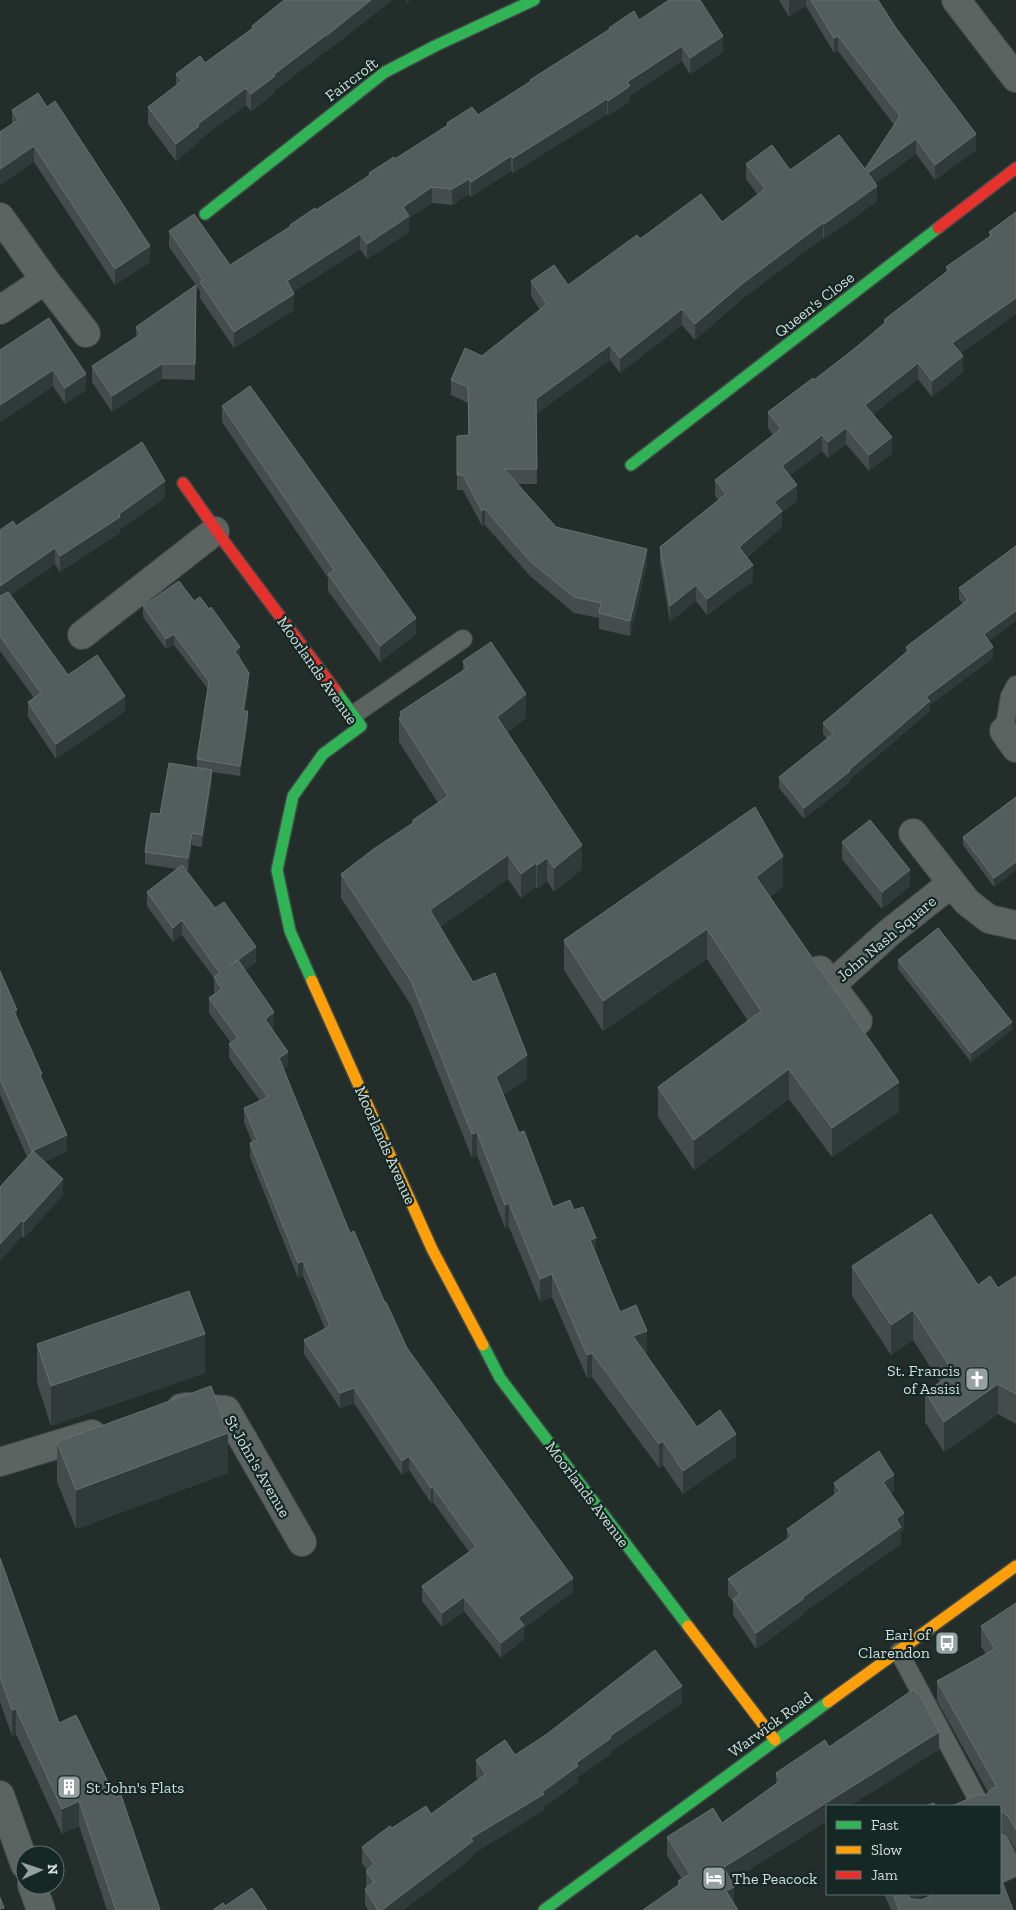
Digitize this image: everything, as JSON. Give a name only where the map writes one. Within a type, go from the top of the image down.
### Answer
[{"type":"street","name":"Faircroft","points":[[205,214],[385,72],[435,46],[534,0]]},
{"type":"street","points":[[956,0],[1016,78]]},
{"type":"street","name":"Queen's Close","points":[[632,465],[1016,168]]},
{"type":"street","points":[[0,217],[86,333]]},
{"type":"street","points":[[0,310],[45,280]]},
{"type":"street","name":"Moorlands Avenue","points":[[183,483],[215,531],[361,726],[324,754],[293,796],[277,870],[290,931],[432,1249],[500,1378],[775,1740]]},
{"type":"street","points":[[82,635],[215,531]]},
{"type":"street","name":"John Nash Square","points":[[913,833],[967,902],[989,919],[1016,925]]},
{"type":"street","name":"John Nash Square","points":[[831,985],[890,932],[952,883]]},
{"type":"street","name":"John Nash Square","points":[[804,949],[858,1021]]},
{"type":"street","name":"St John's Avenue","points":[[158,1415],[186,1407],[226,1410],[302,1542]]},
{"type":"street","points":[[0,1462],[119,1426]]},
{"type":"street","name":"Warwick Road","points":[[544,1910],[1016,1566]]},
{"type":"street","points":[[0,1795],[18,1845]]},
{"type":"street","points":[[36,1895],[41,1910]]},
{"type":"lane","points":[[353,715],[463,639]]},
{"type":"lane","points":[[1010,740],[1010,696],[1016,685]]},
{"type":"lane","points":[[899,1652],[980,1805]]},
{"type":"lane","points":[[1001,1844],[1013,1868],[1001,1874]]},
{"type":"building","points":[[284,0],[371,0],[251,94],[246,88],[198,124],[199,126],[176,144],[148,107],[182,81],[176,74],[200,56],[205,63],[253,28],[252,26]]},
{"type":"building","points":[[669,0],[700,0],[723,36],[690,58],[682,46],[627,82],[630,86],[608,101],[607,99],[471,182],[469,179],[452,189],[432,187],[403,207],[409,216],[367,244],[360,234],[287,281],[294,294],[234,332],[200,282],[203,280],[169,231],[194,214],[230,265],[291,226],[315,208],[316,210],[370,175],[369,173],[394,157],[395,159],[448,125],[447,123],[472,107],[478,115],[610,29],[634,11],[639,20]]},
{"type":"building","points":[[811,0],[878,0],[896,28],[976,134],[935,165],[916,139],[868,173],[877,186],[823,223],[742,284],[695,324],[682,309],[620,358],[610,345],[536,399],[537,469],[504,469],[556,527],[647,549],[630,621],[599,613],[601,603],[574,597],[530,561],[485,509],[482,511],[463,475],[457,475],[457,436],[469,435],[468,387],[451,380],[465,348],[482,356],[547,304],[531,281],[554,265],[568,285],[637,235],[640,239],[701,194],[722,222],[765,189],[746,164],[772,145],[790,170],[839,135],[865,169],[900,116],[838,36],[834,38]]},
{"type":"building","points":[[38,93],[47,107],[55,101],[150,246],[115,269],[34,146],[0,169],[0,132],[18,120],[12,110]]},
{"type":"building","points":[[1016,212],[1016,298],[952,343],[963,356],[932,381],[918,363],[865,405],[892,437],[869,455],[846,428],[828,442],[822,435],[782,466],[797,485],[774,502],[782,511],[739,547],[753,565],[707,599],[696,585],[670,606],[660,547],[726,494],[715,480],[781,429],[768,412],[854,349],[886,322],[884,320],[949,270],[946,267],[992,235],[989,232]]},
{"type":"building","points":[[196,285],[195,364],[162,364],[112,396],[92,366],[141,334],[136,327]]},
{"type":"building","points":[[49,318],[86,374],[65,388],[53,370],[0,405],[0,350]]},
{"type":"building","points":[[250,386],[416,618],[380,646],[328,574],[334,570],[222,406]]},
{"type":"building","points":[[142,442],[165,481],[119,514],[120,517],[60,556],[55,548],[0,586],[0,530],[13,521],[16,526]]},
{"type":"building","points":[[1016,546],[1016,611],[984,634],[993,647],[926,697],[930,701],[850,771],[804,808],[779,777],[833,734],[823,723],[909,650],[906,647],[968,600],[959,588]]},
{"type":"building","points":[[179,581],[194,601],[200,597],[209,609],[211,607],[240,647],[235,651],[249,673],[243,711],[248,711],[240,766],[197,759],[209,681],[174,634],[166,639],[143,606]]},
{"type":"building","points":[[8,592],[68,675],[97,655],[125,696],[56,744],[28,702],[41,693],[0,636],[0,596]]},
{"type":"building","points":[[491,642],[526,694],[497,717],[582,845],[554,868],[547,858],[537,865],[536,863],[521,874],[508,855],[430,910],[473,982],[495,973],[527,1055],[496,1077],[519,1133],[524,1131],[553,1207],[570,1200],[574,1210],[583,1207],[596,1238],[590,1240],[620,1312],[636,1305],[647,1331],[633,1336],[697,1427],[720,1410],[736,1434],[683,1471],[663,1441],[659,1444],[592,1353],[587,1355],[552,1274],[540,1279],[509,1203],[505,1205],[477,1132],[472,1134],[411,981],[341,874],[448,796],[399,718],[402,716],[400,712],[467,668],[463,661]]},
{"type":"building","points":[[169,763],[212,770],[202,835],[192,833],[188,858],[145,852],[151,813],[160,814]]},
{"type":"building","points":[[1016,797],[1016,862],[994,878],[963,837]]},
{"type":"building","points":[[755,807],[783,856],[756,877],[899,1082],[832,1128],[789,1069],[694,1140],[658,1087],[761,1011],[707,929],[603,1001],[564,940]]},
{"type":"building","points":[[870,820],[910,870],[882,892],[842,842]]},
{"type":"building","points":[[182,865],[215,908],[224,902],[256,947],[229,966],[238,960],[274,1012],[265,1019],[288,1052],[279,1058],[350,1233],[354,1231],[407,1348],[573,1578],[518,1618],[524,1625],[501,1643],[464,1597],[442,1613],[422,1586],[476,1547],[409,1456],[402,1461],[354,1388],[340,1393],[304,1340],[330,1326],[303,1261],[298,1263],[250,1143],[257,1140],[244,1108],[268,1097],[229,1044],[238,1038],[209,998],[222,989],[214,977],[220,973],[182,920],[173,928],[147,892]]},
{"type":"building","points":[[938,928],[1012,1022],[971,1053],[898,960]]},
{"type":"building","points":[[0,971],[17,1010],[14,1011],[42,1074],[40,1075],[67,1135],[32,1151],[0,1079]]},
{"type":"building","points":[[33,1151],[63,1179],[24,1222],[22,1220],[0,1244],[0,1187]]},
{"type":"building","name":"St. Francis of Assisi","points":[[931,1214],[978,1285],[990,1276],[998,1288],[1016,1276],[1016,1394],[998,1384],[944,1422],[925,1392],[954,1373],[913,1310],[891,1325],[852,1266]]},
{"type":"building","points":[[189,1291],[205,1334],[51,1386],[37,1344]]},
{"type":"building","points":[[211,1386],[228,1433],[76,1490],[57,1442]]},
{"type":"building","points":[[879,1451],[894,1475],[883,1482],[904,1513],[896,1519],[901,1527],[756,1633],[733,1599],[740,1594],[728,1579],[792,1536],[787,1529],[840,1491],[834,1483]]},
{"type":"building","points":[[0,1558],[59,1723],[76,1715],[115,1797],[121,1795],[160,1910],[116,1910],[79,1801],[62,1809],[16,1709],[12,1710],[0,1677]]},
{"type":"building","points":[[1016,1603],[1016,1830],[1009,1817],[1001,1811],[1001,1805],[954,1805],[977,1795],[986,1795],[991,1789],[997,1787],[937,1681],[995,1649],[981,1626]]},
{"type":"building","points":[[655,1650],[682,1686],[610,1736],[611,1738],[576,1763],[578,1766],[542,1792],[544,1794],[471,1838],[473,1841],[382,1910],[378,1910],[365,1889],[374,1882],[366,1871],[374,1864],[362,1847],[390,1826],[392,1828],[426,1806],[431,1814],[486,1774],[476,1760],[505,1740],[515,1755],[547,1734]]},
{"type":"building","points":[[914,1689],[917,1694],[919,1693],[939,1732],[724,1867],[734,1887],[726,1891],[738,1910],[643,1910],[680,1884],[678,1881],[690,1874],[667,1837],[713,1808],[722,1823],[780,1781],[776,1773],[825,1740],[829,1747]]},
{"type":"building","points":[[1001,1879],[1013,1910],[899,1910],[893,1895],[908,1895],[911,1899],[921,1900],[932,1895],[1001,1895]]},
{"type":"building","points":[[252,1888],[267,1910],[213,1910],[223,1903],[225,1906]]},
{"type":"building","points":[[0,1897],[4,1908],[0,1909]]},
{"type":"traffic: fast","points":[[205,214],[385,72],[435,46],[534,0]]},
{"type":"traffic: fast","points":[[631,465],[938,228]]},
{"type":"traffic: fast","points":[[312,981],[290,931],[277,870],[293,796],[323,754],[361,726],[335,690]]},
{"type":"traffic: fast","points":[[483,1345],[500,1378],[688,1626]]},
{"type":"traffic: fast","points":[[544,1910],[828,1702]]},
{"type":"traffic: slow","points":[[312,981],[432,1249],[483,1345]]},
{"type":"traffic: slow","points":[[828,1702],[1016,1566]]},
{"type":"traffic: slow","points":[[688,1626],[775,1740]]},
{"type":"traffic: jam","points":[[938,228],[1016,168]]},
{"type":"traffic: jam","points":[[183,483],[335,690]]},
{"type":"place","name":"St. Francis of Assisi","points":[[977,1379]]},
{"type":"place","name":"Earl of Clarendon","points":[[947,1643]]},
{"type":"place","name":"St John's Flats","points":[[69,1787]]},
{"type":"place","name":"The Peacock","points":[[714,1878]]}]
